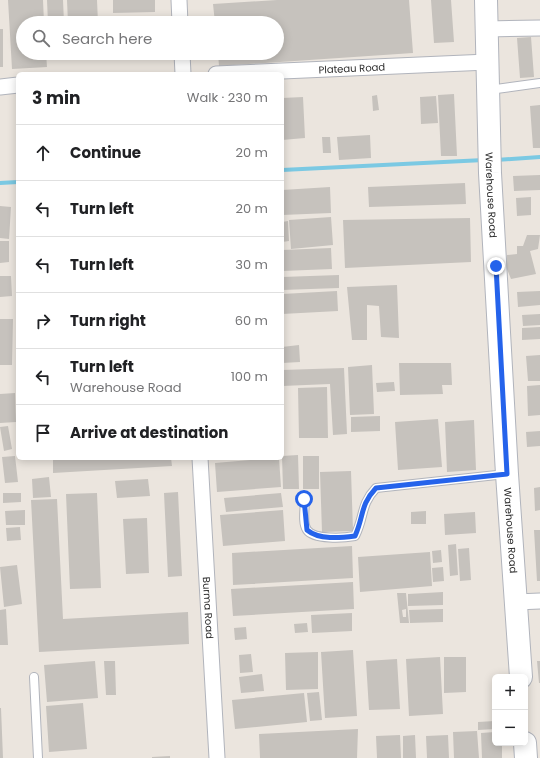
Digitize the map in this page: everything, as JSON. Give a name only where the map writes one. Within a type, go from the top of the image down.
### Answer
[{"type":"main road","name":"Warehouse Road","points":[[486,0],[488,62],[487,90],[490,163],[520,674]]},
{"type":"main road","points":[[525,746],[526,758]]},
{"type":"street","points":[[179,0],[180,16]]},
{"type":"street","points":[[487,29],[540,28]]},
{"type":"street","points":[[182,60],[183,72]]},
{"type":"street","name":"Plateau Road","points":[[261,72],[488,62]]},
{"type":"street","points":[[0,87],[16,86]]},
{"type":"street","name":"Burma Road","points":[[200,460],[217,758]]},
{"type":"street","points":[[516,602],[540,601]]},
{"type":"lane","points":[[487,90],[540,83]]},
{"type":"lane","points":[[304,499],[307,530],[313,535],[344,538],[355,536],[360,525],[364,505],[376,488],[507,474]]},
{"type":"lane","points":[[34,676],[38,758]]},
{"type":"building","points":[[8,0],[43,0],[44,16],[16,16],[16,60],[46,60],[47,67],[12,69]]},
{"type":"building","points":[[47,0],[63,0],[64,16],[48,16]]},
{"type":"building","points":[[67,0],[97,0],[98,16],[68,16]]},
{"type":"building","points":[[113,0],[155,0],[155,12],[113,13]]},
{"type":"building","points":[[277,0],[409,0],[413,53],[219,66],[219,60],[284,60],[284,16],[214,16],[213,4]]},
{"type":"building","points":[[431,0],[451,0],[454,42],[434,43]]},
{"type":"building","points":[[0,29],[3,29],[3,67],[0,67]]},
{"type":"building","points":[[531,37],[534,77],[520,78],[517,38]]},
{"type":"building","points":[[454,94],[457,156],[441,156],[438,95]]},
{"type":"building","points":[[377,95],[379,110],[373,111],[372,96]]},
{"type":"building","points":[[436,96],[438,123],[421,124],[420,97]]},
{"type":"building","points":[[303,97],[305,138],[284,140],[284,98]]},
{"type":"building","points":[[540,105],[540,148],[533,148],[530,106]]},
{"type":"building","points":[[370,135],[371,158],[339,160],[337,137]]},
{"type":"building","points":[[322,137],[330,137],[331,153],[323,153]]},
{"type":"building","points":[[540,175],[540,190],[514,191],[513,176]]},
{"type":"building","points":[[465,183],[466,204],[369,207],[368,187]]},
{"type":"building","points":[[330,187],[331,213],[284,215],[284,190]]},
{"type":"building","points":[[531,197],[531,215],[517,216],[516,198]]},
{"type":"building","points":[[0,206],[11,207],[9,239],[0,238]]},
{"type":"building","points":[[331,217],[333,245],[291,249],[289,220]]},
{"type":"building","points":[[470,218],[471,262],[345,268],[343,220]]},
{"type":"building","points":[[288,221],[289,241],[284,242],[284,222]]},
{"type":"building","points":[[527,235],[540,235],[538,249],[530,251],[536,274],[511,279],[505,264],[507,255],[517,254],[517,246],[523,246]]},
{"type":"building","points":[[0,241],[9,241],[9,262],[0,263]]},
{"type":"building","points":[[331,248],[332,269],[284,271],[284,250]]},
{"type":"building","points":[[339,275],[339,288],[284,290],[284,277]]},
{"type":"building","points":[[0,276],[11,276],[12,296],[0,297]]},
{"type":"building","points":[[397,285],[399,338],[381,337],[379,306],[367,305],[367,340],[352,340],[347,287]]},
{"type":"building","points":[[337,291],[338,311],[284,314],[284,294]]},
{"type":"building","points":[[540,291],[540,305],[518,307],[517,292]]},
{"type":"building","points":[[540,314],[540,325],[523,326],[522,315]]},
{"type":"building","points":[[0,319],[13,319],[12,365],[0,365]]},
{"type":"building","points":[[540,327],[540,339],[522,340],[522,328]]},
{"type":"building","points":[[299,345],[300,362],[284,363],[284,347]]},
{"type":"building","points":[[540,355],[540,381],[528,381],[526,356]]},
{"type":"building","points":[[399,363],[451,363],[452,385],[442,385],[443,394],[400,395]]},
{"type":"building","points":[[372,365],[374,414],[350,415],[348,367]]},
{"type":"building","points":[[344,368],[347,434],[333,435],[330,384],[284,386],[284,370]]},
{"type":"building","points":[[394,382],[395,391],[377,392],[376,383]]},
{"type":"building","points":[[540,385],[540,415],[528,416],[527,386]]},
{"type":"building","points":[[327,387],[328,438],[299,438],[298,388]]},
{"type":"building","points":[[15,393],[16,422],[0,423],[0,394]]},
{"type":"building","points":[[380,416],[380,431],[351,432],[351,417]]},
{"type":"building","points":[[438,419],[442,467],[398,470],[395,422]]},
{"type":"building","points":[[474,420],[476,470],[447,472],[445,422]]},
{"type":"building","points":[[8,426],[12,449],[4,451],[0,427]]},
{"type":"building","points":[[540,431],[540,446],[527,447],[526,432]]},
{"type":"building","points":[[298,455],[299,489],[283,489],[282,460],[284,460],[284,456]]},
{"type":"building","points":[[15,456],[18,482],[5,483],[2,457]]},
{"type":"building","points":[[303,456],[319,456],[319,489],[303,489]]},
{"type":"building","points":[[53,460],[171,460],[172,466],[53,473]]},
{"type":"building","points":[[251,460],[279,460],[281,487],[217,492],[215,463]]},
{"type":"building","points":[[351,471],[353,531],[322,532],[320,472]]},
{"type":"building","points":[[49,477],[51,497],[33,498],[32,479]]},
{"type":"building","points":[[148,479],[150,496],[117,498],[115,481]]},
{"type":"building","points":[[540,487],[540,510],[535,511],[534,488]]},
{"type":"building","points":[[178,492],[182,576],[168,577],[164,493]]},
{"type":"building","points":[[3,493],[21,493],[21,502],[3,503]]},
{"type":"building","points":[[97,493],[101,588],[70,589],[66,494]]},
{"type":"building","points":[[281,493],[283,507],[226,512],[224,498]]},
{"type":"building","points":[[57,499],[63,619],[188,612],[189,644],[39,652],[31,500]]},
{"type":"building","points":[[25,510],[25,525],[6,525],[5,511]]},
{"type":"building","points":[[283,510],[285,541],[223,546],[220,515]]},
{"type":"building","points":[[426,511],[426,524],[411,524],[411,512]]},
{"type":"building","points":[[475,512],[476,533],[445,535],[444,514]]},
{"type":"building","points":[[147,518],[149,573],[126,574],[123,519]]},
{"type":"building","points":[[20,527],[21,540],[7,541],[6,528]]},
{"type":"building","points":[[534,530],[540,530],[540,581],[537,581]]},
{"type":"building","points":[[456,544],[458,575],[450,576],[448,545]]},
{"type":"building","points":[[352,546],[353,578],[233,585],[232,553]]},
{"type":"building","points":[[469,548],[471,580],[460,581],[458,549]]},
{"type":"building","points":[[441,550],[442,562],[433,563],[432,551]]},
{"type":"building","points":[[430,552],[432,586],[360,592],[358,557]]},
{"type":"building","points":[[17,565],[22,604],[4,607],[0,567]]},
{"type":"building","points":[[443,567],[444,581],[433,582],[432,568]]},
{"type":"building","points":[[353,582],[354,609],[233,616],[231,589]]},
{"type":"building","points":[[443,592],[443,605],[408,606],[408,594]]},
{"type":"building","points":[[397,593],[406,593],[409,623],[400,623]],"holes":[[[406,609],[406,617],[403,617],[402,610]]]},
{"type":"building","points":[[6,609],[8,645],[0,645],[0,610]]},
{"type":"building","points":[[443,609],[443,622],[410,623],[409,610]]},
{"type":"building","points":[[352,613],[352,631],[312,633],[311,615]]},
{"type":"building","points":[[307,623],[308,632],[295,633],[294,624]]},
{"type":"building","points":[[246,627],[247,639],[235,640],[234,628]]},
{"type":"building","points":[[353,650],[357,716],[325,718],[321,652]]},
{"type":"building","points":[[318,652],[318,689],[286,690],[285,653]]},
{"type":"building","points":[[251,654],[253,672],[240,673],[239,655]]},
{"type":"building","points":[[440,657],[443,714],[409,716],[406,659]]},
{"type":"building","points":[[444,657],[466,657],[466,692],[444,693]]},
{"type":"building","points":[[397,659],[400,709],[369,710],[366,661]]},
{"type":"building","points":[[95,661],[98,698],[47,702],[44,665]]},
{"type":"building","points":[[104,661],[115,661],[116,695],[106,695]]},
{"type":"building","points":[[537,661],[540,661],[540,683],[539,683]]},
{"type":"building","points":[[262,674],[264,691],[241,693],[239,677]]},
{"type":"building","points":[[319,692],[322,720],[310,721],[307,693]]},
{"type":"building","points":[[304,693],[307,722],[235,729],[232,700]]},
{"type":"building","points":[[83,703],[87,749],[49,752],[46,706]]},
{"type":"building","points":[[1,708],[3,758],[0,758]]},
{"type":"building","points":[[492,721],[492,729],[478,730],[478,722]]},
{"type":"building","points":[[358,729],[357,758],[260,758],[259,734]]},
{"type":"building","points":[[477,731],[479,758],[454,758],[453,732]]},
{"type":"building","points":[[492,732],[492,746],[502,746],[502,758],[482,758],[481,733]]},
{"type":"building","points":[[400,735],[401,758],[377,758],[376,736]]},
{"type":"building","points":[[415,735],[416,758],[403,758],[403,736]]},
{"type":"building","points":[[448,735],[449,758],[427,758],[426,736]]},
{"type":"building","points":[[170,756],[170,758],[152,758],[152,757]]},
{"type":"waterway","points":[[496,160],[540,157]]},
{"type":"waterway","points":[[284,170],[484,160]]},
{"type":"waterway","points":[[0,183],[16,182]]},
{"type":"route","points":[[304,499],[305,522],[307,530],[313,535],[344,538],[355,536],[360,525],[364,505],[368,496],[376,488],[472,479],[507,474],[496,266]]}]
